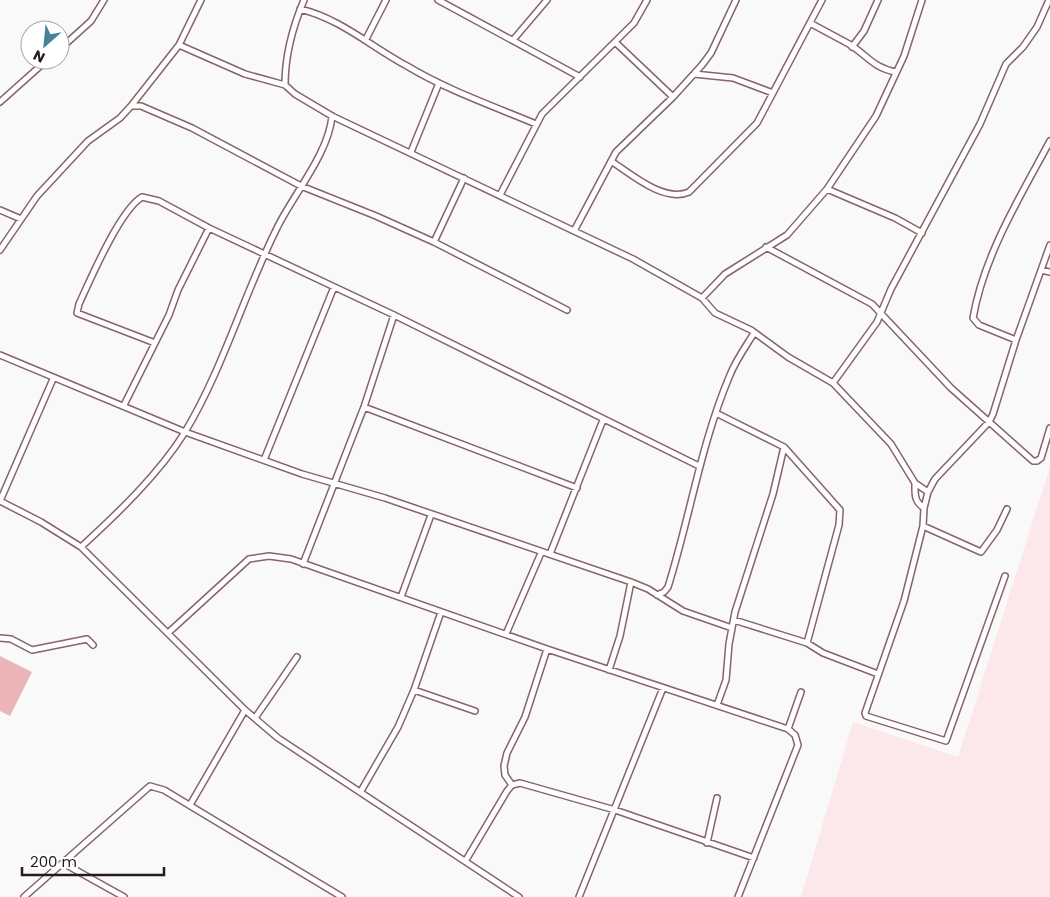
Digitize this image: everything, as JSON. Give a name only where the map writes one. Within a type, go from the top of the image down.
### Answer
[{"type":"street","points":[[70,40],[90,21],[104,0]]},
{"type":"street","points":[[0,250],[37,196],[88,141],[120,118],[132,106],[179,45],[201,0]]},
{"type":"street","points":[[285,85],[288,53],[304,0]]},
{"type":"street","points":[[366,39],[386,0]]},
{"type":"street","points":[[438,0],[580,77]]},
{"type":"street","points":[[449,6],[453,0]]},
{"type":"street","points":[[513,40],[547,0]]},
{"type":"street","points":[[500,195],[542,114],[634,23],[647,0]]},
{"type":"street","points":[[574,231],[622,143],[673,97],[694,74],[710,53],[736,0]]},
{"type":"street","points":[[611,161],[661,191],[682,195],[689,192],[750,131],[773,93],[822,0]]},
{"type":"street","points":[[852,46],[864,31],[878,0]]},
{"type":"street","points":[[702,298],[724,274],[787,235],[827,188],[876,116],[907,48],[922,0]]},
{"type":"street","points":[[833,383],[869,334],[881,314],[891,289],[986,110],[1006,64],[1023,47],[1037,27],[1049,0]]},
{"type":"street","points":[[300,9],[321,14],[366,39],[406,66],[439,83],[536,124]]},
{"type":"street","points":[[810,23],[852,46],[872,64],[883,70],[896,72]]},
{"type":"street","points":[[615,42],[673,97]]},
{"type":"street","points":[[179,45],[245,74],[285,85],[295,94],[332,116],[628,257],[702,298],[715,313],[754,332],[788,358],[833,383],[891,444],[915,483],[928,492]]},
{"type":"street","points":[[0,102],[36,70]]},
{"type":"street","points":[[694,74],[733,78],[773,93]]},
{"type":"street","points":[[410,152],[439,83]]},
{"type":"street","points":[[132,106],[148,109],[192,128],[301,186],[434,242],[567,310]]},
{"type":"street","points":[[81,547],[115,515],[167,456],[184,432],[211,377],[264,254],[321,149],[331,126],[332,116]]},
{"type":"street","points":[[1016,340],[979,325],[973,318],[977,294],[1002,233],[1050,141]]},
{"type":"street","points":[[434,242],[464,178]]},
{"type":"street","points":[[827,188],[895,218],[922,233]]},
{"type":"street","points":[[155,343],[77,313],[79,304],[107,245],[134,202],[142,197],[159,201],[209,228],[394,315],[602,420],[699,466]]},
{"type":"street","points":[[0,210],[21,219]]},
{"type":"street","points":[[124,405],[209,228]]},
{"type":"street","points":[[1004,576],[946,741],[866,716],[865,713],[904,601],[923,526],[924,508],[928,492],[935,479],[989,422],[1050,245]]},
{"type":"street","points":[[766,247],[846,288],[872,304],[951,388],[1033,461],[1037,461],[1043,454],[1050,428]]},
{"type":"street","points":[[1041,270],[1050,272]]},
{"type":"street","points":[[264,460],[304,357],[334,287]]},
{"type":"street","points":[[303,564],[364,407],[394,315]]},
{"type":"street","points":[[657,595],[668,587],[699,466],[730,373],[754,332]]},
{"type":"street","points":[[0,355],[53,379],[124,405],[184,432],[334,484],[385,498],[540,553],[550,554],[631,582],[683,610],[732,628]]},
{"type":"street","points":[[53,379],[0,501],[41,522],[81,547],[246,710],[292,747],[466,860],[519,897]]},
{"type":"street","points":[[364,407],[577,488]]},
{"type":"street","points":[[716,413],[784,447],[840,510],[839,524],[806,644]]},
{"type":"street","points":[[550,554],[602,420]]},
{"type":"street","points":[[717,705],[726,680],[734,620],[773,494],[784,447]]},
{"type":"street","points":[[915,483],[915,498],[917,503],[924,508]]},
{"type":"street","points":[[923,526],[981,552],[997,530],[1007,509]]},
{"type":"street","points":[[401,597],[431,515]]},
{"type":"street","points":[[506,634],[540,553]]},
{"type":"street","points":[[168,632],[249,559],[259,556],[281,556],[547,649],[788,729],[795,735],[798,745],[738,897]]},
{"type":"street","points":[[609,670],[620,636],[631,582]]},
{"type":"street","points":[[361,791],[390,743],[414,690],[441,612]]},
{"type":"street","points":[[734,620],[806,644],[823,654],[878,674]]},
{"type":"street","points":[[0,638],[11,638],[32,650],[87,639],[93,645]]},
{"type":"street","points":[[512,785],[505,775],[504,766],[507,753],[524,717],[547,649]]},
{"type":"street","points":[[255,718],[297,657]]},
{"type":"street","points":[[579,897],[616,810],[662,688]]},
{"type":"street","points":[[414,690],[475,711]]},
{"type":"street","points":[[788,729],[801,692]]},
{"type":"street","points":[[190,805],[246,710]]},
{"type":"street","points":[[512,785],[528,784],[616,810],[754,858]]},
{"type":"street","points":[[466,860],[512,785]]},
{"type":"street","points":[[24,897],[150,786],[164,790],[190,805],[342,897]]},
{"type":"street","points":[[707,842],[717,798]]},
{"type":"street","points":[[63,863],[124,897]]},
{"type":"shaded area","points":[[1050,467],[1050,897],[801,897],[853,722],[958,757]]},
{"type":"shaded area","points":[[0,656],[32,672],[10,716],[0,711]]}]
